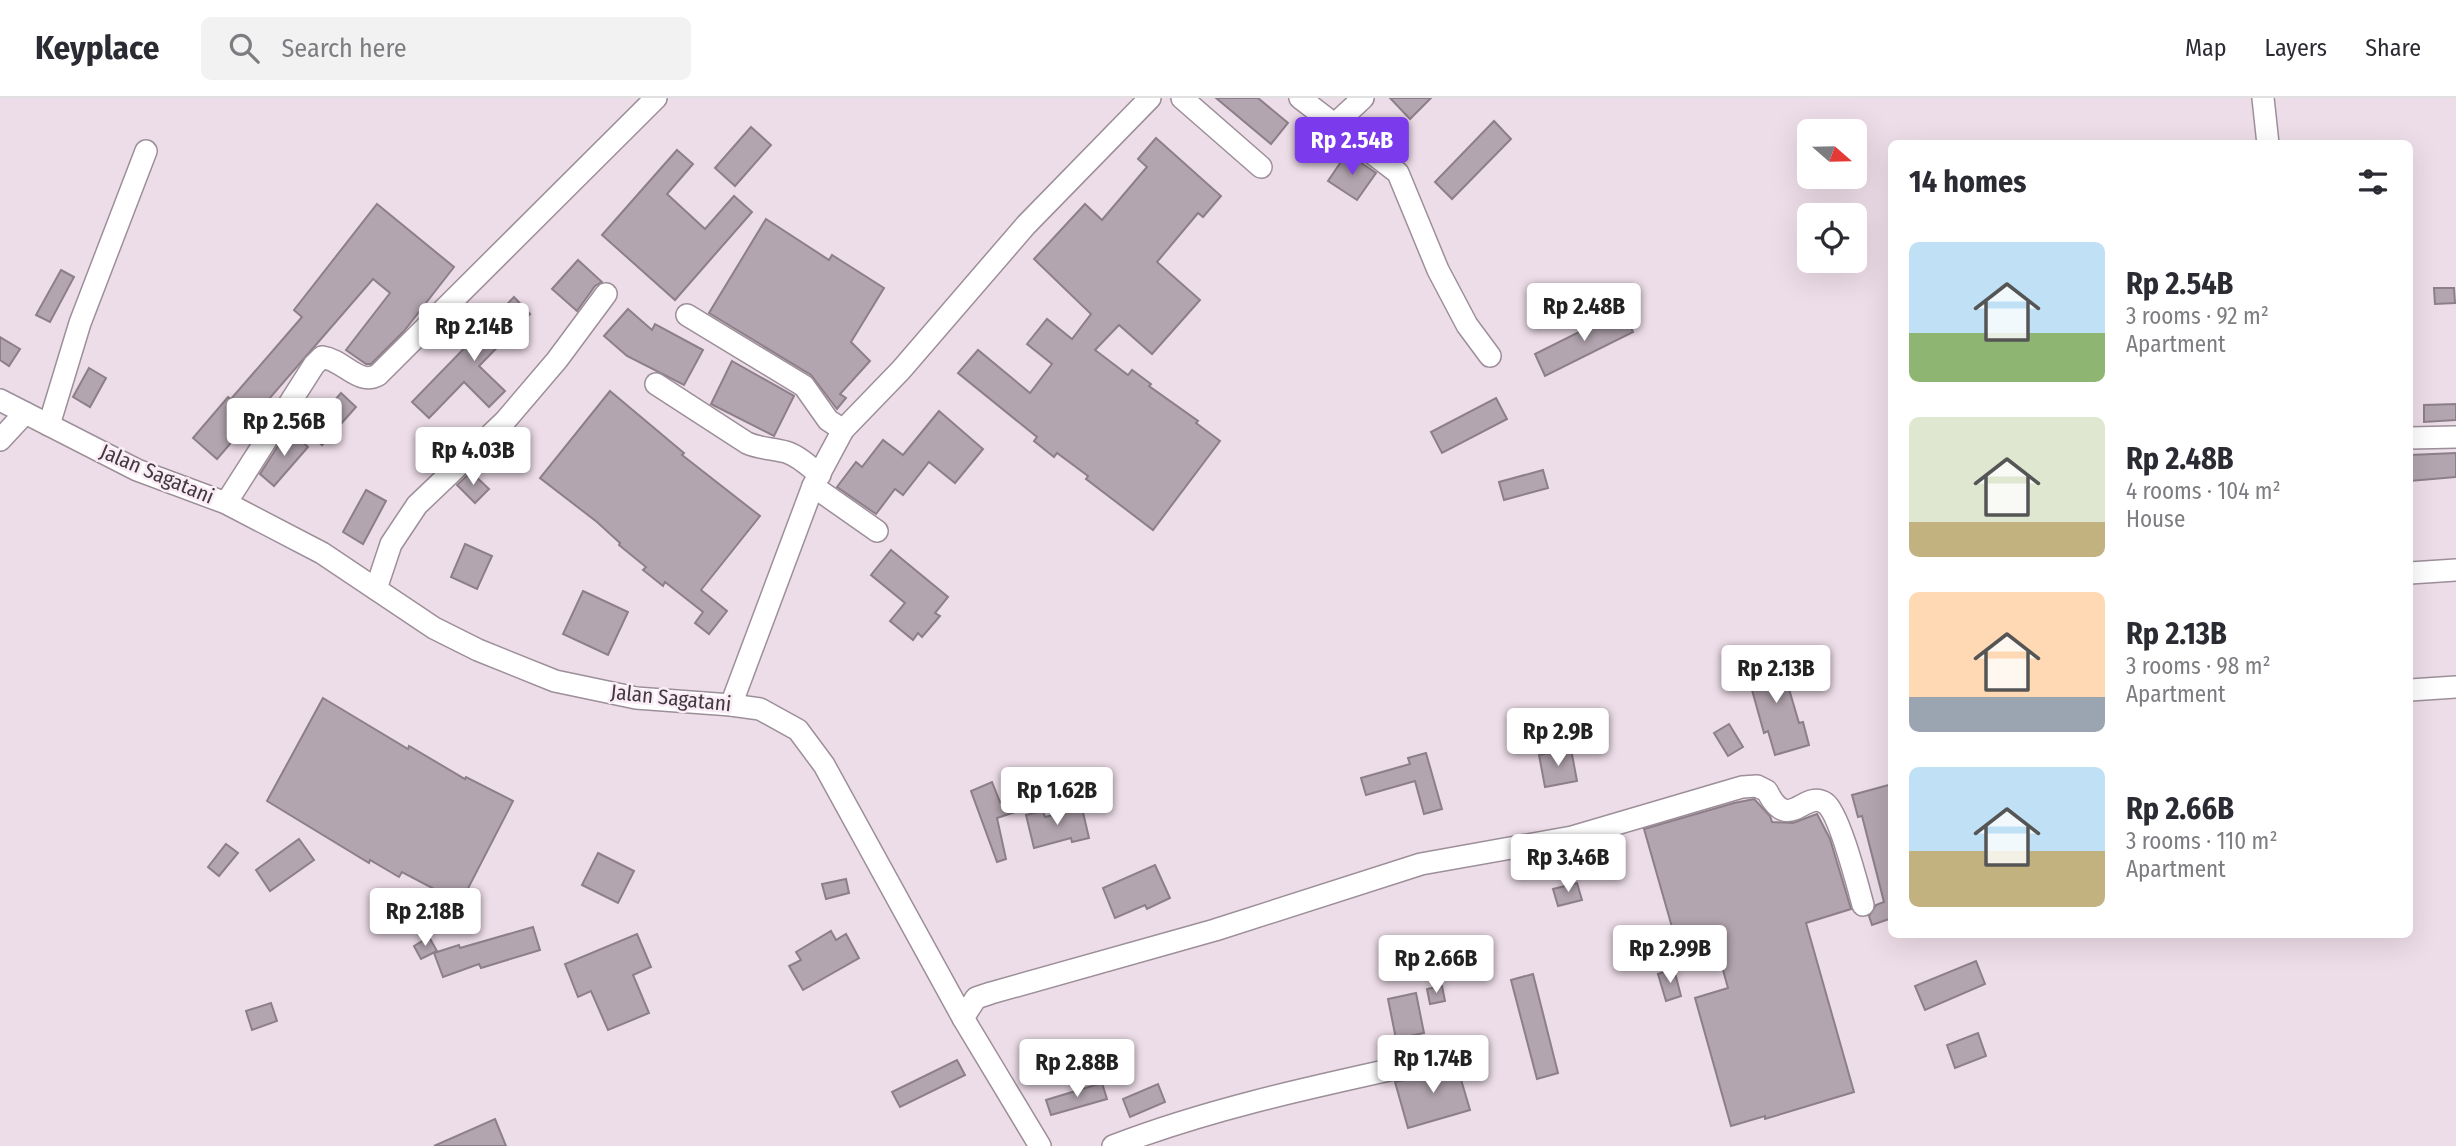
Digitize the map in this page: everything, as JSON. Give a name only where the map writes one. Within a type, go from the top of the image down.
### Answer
[{"type":"street","points":[[226,503],[314,365],[322,357],[333,358],[361,378],[378,375],[656,98]]},
{"type":"street","points":[[731,705],[816,481],[844,430],[901,370],[1026,225],[1150,98]]},
{"type":"street","points":[[1182,98],[1261,167]]},
{"type":"street","points":[[1300,98],[1398,173],[1438,270],[1467,324],[1489,356]]},
{"type":"street","points":[[1334,125],[1363,98]]},
{"type":"street","points":[[2263,98],[2268,140]]},
{"type":"street","points":[[48,425],[80,323],[146,151]]},
{"type":"street","points":[[376,589],[391,544],[417,505],[505,421],[557,360],[606,295]]},
{"type":"street","points":[[687,314],[804,386],[828,420],[844,430]]},
{"type":"street","points":[[656,384],[747,443],[761,449],[793,455],[816,481],[877,531]]},
{"type":"street","name":"Jalan Sagatani","points":[[0,400],[137,470],[226,503],[322,553],[435,628],[478,650],[555,681],[636,698],[760,709],[798,730],[824,765],[963,1018],[1040,1146]]},
{"type":"street","points":[[0,440],[25,413]]},
{"type":"street","points":[[2413,438],[2456,437]]},
{"type":"street","points":[[2413,573],[2456,570]]},
{"type":"street","points":[[2413,690],[2456,687]]},
{"type":"street","points":[[963,1018],[976,998],[1215,930],[1421,864],[1572,837],[1742,787],[1757,786],[1767,791],[1774,805],[1782,810],[1789,811],[1814,801],[1824,801],[1831,808],[1844,841],[1863,905]]},
{"type":"street","points":[[1113,1146],[1150,1132],[1305,1088],[1412,1065]]},
{"type":"building","points":[[1216,98],[1258,98],[1288,123],[1271,144]]},
{"type":"building","points":[[1390,98],[1431,98],[1410,119]]},
{"type":"building","points":[[1494,121],[1511,139],[1452,199],[1435,182]]},
{"type":"building","points":[[751,127],[771,145],[735,186],[715,168]]},
{"type":"building","points":[[1156,138],[1221,196],[1203,217],[1198,213],[1157,262],[1200,300],[1152,354],[1119,325],[1095,350],[1128,375],[1132,370],[1220,441],[1153,530],[1086,479],[1088,476],[1057,453],[1054,457],[1034,441],[1037,437],[958,373],[978,350],[1030,393],[1052,364],[1027,344],[1047,319],[1072,339],[1091,314],[1034,259],[1085,204],[1102,220],[1147,167],[1138,159]]},
{"type":"building","points":[[677,150],[693,164],[667,194],[705,229],[734,196],[752,212],[675,300],[602,235]]},
{"type":"building","points":[[1347,153],[1376,173],[1357,200],[1328,181]]},
{"type":"building","points":[[377,204],[454,267],[404,331],[371,364],[366,364],[346,350],[390,293],[373,279],[217,459],[193,438],[228,397],[231,399],[302,317],[294,310]]},
{"type":"building","points":[[766,219],[829,260],[832,255],[884,288],[851,342],[870,361],[840,394],[846,398],[837,409],[811,375],[709,313]]},
{"type":"building","points":[[578,260],[602,282],[595,286],[577,311],[552,289]]},
{"type":"building","points":[[61,270],[74,277],[50,322],[36,315]]},
{"type":"building","points":[[2434,288],[2454,288],[2455,303],[2435,304]]},
{"type":"building","points":[[514,297],[530,314],[479,366],[505,391],[489,407],[464,382],[429,418],[412,402]]},
{"type":"building","points":[[628,309],[652,330],[655,324],[703,350],[684,385],[627,356],[604,336]]},
{"type":"building","points":[[1623,310],[1633,332],[1545,376],[1535,354]]},
{"type":"building","points":[[0,337],[20,349],[9,366],[0,360]]},
{"type":"building","points":[[732,361],[794,396],[774,436],[711,404]]},
{"type":"building","points":[[89,368],[106,378],[90,407],[73,397]]},
{"type":"building","points":[[610,391],[684,453],[682,455],[760,516],[701,590],[727,611],[709,634],[695,623],[703,612],[665,582],[663,586],[643,570],[646,567],[597,522],[540,478]]},
{"type":"building","points":[[341,393],[356,407],[322,445],[307,432]]},
{"type":"building","points":[[1496,398],[1507,419],[1442,453],[1431,432]]},
{"type":"building","points":[[2456,404],[2456,420],[2424,422],[2424,405]]},
{"type":"building","points":[[939,411],[983,449],[955,483],[929,462],[903,495],[895,489],[876,514],[837,487],[856,462],[862,467],[883,440],[903,455]]},
{"type":"building","points":[[289,429],[308,447],[274,486],[260,474]]},
{"type":"building","points":[[2456,453],[2456,477],[2413,481],[2413,455]]},
{"type":"building","points":[[1543,470],[1548,488],[1504,500],[1499,482]]},
{"type":"building","points":[[471,472],[489,489],[475,503],[457,485]]},
{"type":"building","points":[[366,490],[386,501],[363,544],[343,532]]},
{"type":"building","points":[[465,544],[492,556],[477,589],[451,577]]},
{"type":"building","points":[[891,550],[948,597],[935,613],[940,616],[922,637],[918,633],[913,640],[890,621],[905,603],[871,575]]},
{"type":"building","points":[[583,591],[628,612],[608,655],[563,634]]},
{"type":"building","points":[[1779,655],[1799,723],[1803,722],[1809,745],[1775,755],[1768,731],[1764,733],[1745,665]]},
{"type":"building","points":[[323,698],[408,749],[409,746],[465,779],[466,777],[513,801],[459,906],[438,896],[440,892],[402,872],[399,877],[370,860],[369,863],[267,801]]},
{"type":"building","points":[[1729,724],[1743,747],[1728,756],[1714,733]]},
{"type":"building","points":[[1571,749],[1577,781],[1545,787],[1539,755]]},
{"type":"building","points":[[1426,753],[1442,809],[1424,814],[1415,781],[1366,795],[1361,778],[1410,764],[1408,758]]},
{"type":"building","points":[[992,782],[1000,802],[1011,798],[1015,812],[997,818],[1006,859],[997,862],[971,791]]},
{"type":"building","points":[[1888,785],[1888,919],[1872,925],[1869,916],[1876,905],[1884,902],[1862,816],[1858,817],[1852,795]]},
{"type":"building","points":[[1754,799],[1770,816],[1772,822],[1793,823],[1817,814],[1830,839],[1851,909],[1806,923],[1854,1092],[1765,1119],[1765,1116],[1731,1126],[1695,998],[1728,988],[1716,945],[1680,955],[1644,829]]},
{"type":"building","points":[[1082,808],[1089,838],[1072,842],[1071,838],[1034,848],[1026,815],[1043,811],[1045,817]]},
{"type":"building","points":[[299,839],[314,860],[270,891],[256,870]]},
{"type":"building","points":[[226,844],[238,853],[219,876],[208,867]]},
{"type":"building","points":[[598,853],[634,871],[618,903],[582,885]]},
{"type":"building","points":[[1155,865],[1170,898],[1147,909],[1145,905],[1115,918],[1103,888]]},
{"type":"building","points":[[846,879],[849,893],[826,899],[822,884]]},
{"type":"building","points":[[1577,883],[1582,900],[1558,906],[1553,889]]},
{"type":"building","points":[[533,927],[540,950],[481,968],[479,964],[443,977],[434,953]]},
{"type":"building","points":[[831,931],[836,940],[846,934],[859,958],[803,990],[789,966],[801,960],[796,952]]},
{"type":"building","points":[[637,934],[651,967],[633,975],[649,1013],[608,1030],[591,991],[578,997],[565,964]]},
{"type":"building","points":[[429,937],[437,951],[421,959],[414,946]]},
{"type":"building","points":[[1976,961],[1985,984],[1925,1010],[1915,986]]},
{"type":"building","points":[[1674,969],[1681,996],[1666,1001],[1658,974]]},
{"type":"building","points":[[1533,974],[1558,1073],[1537,1079],[1511,980]]},
{"type":"building","points":[[1442,986],[1445,1001],[1430,1004],[1427,989]]},
{"type":"building","points":[[1416,993],[1424,1033],[1396,1039],[1388,999]]},
{"type":"building","points":[[271,1003],[277,1021],[252,1030],[246,1011]]},
{"type":"building","points":[[1978,1033],[1986,1056],[1955,1068],[1947,1045]]},
{"type":"building","points":[[1455,1059],[1470,1110],[1408,1128],[1395,1082],[1415,1078],[1425,1068]]},
{"type":"building","points":[[957,1060],[965,1075],[900,1107],[892,1092]]},
{"type":"building","points":[[1102,1083],[1107,1099],[1051,1115],[1046,1100]]},
{"type":"building","points":[[1158,1084],[1165,1102],[1130,1117],[1123,1099]]},
{"type":"building","points":[[495,1119],[506,1146],[434,1146]]}]
